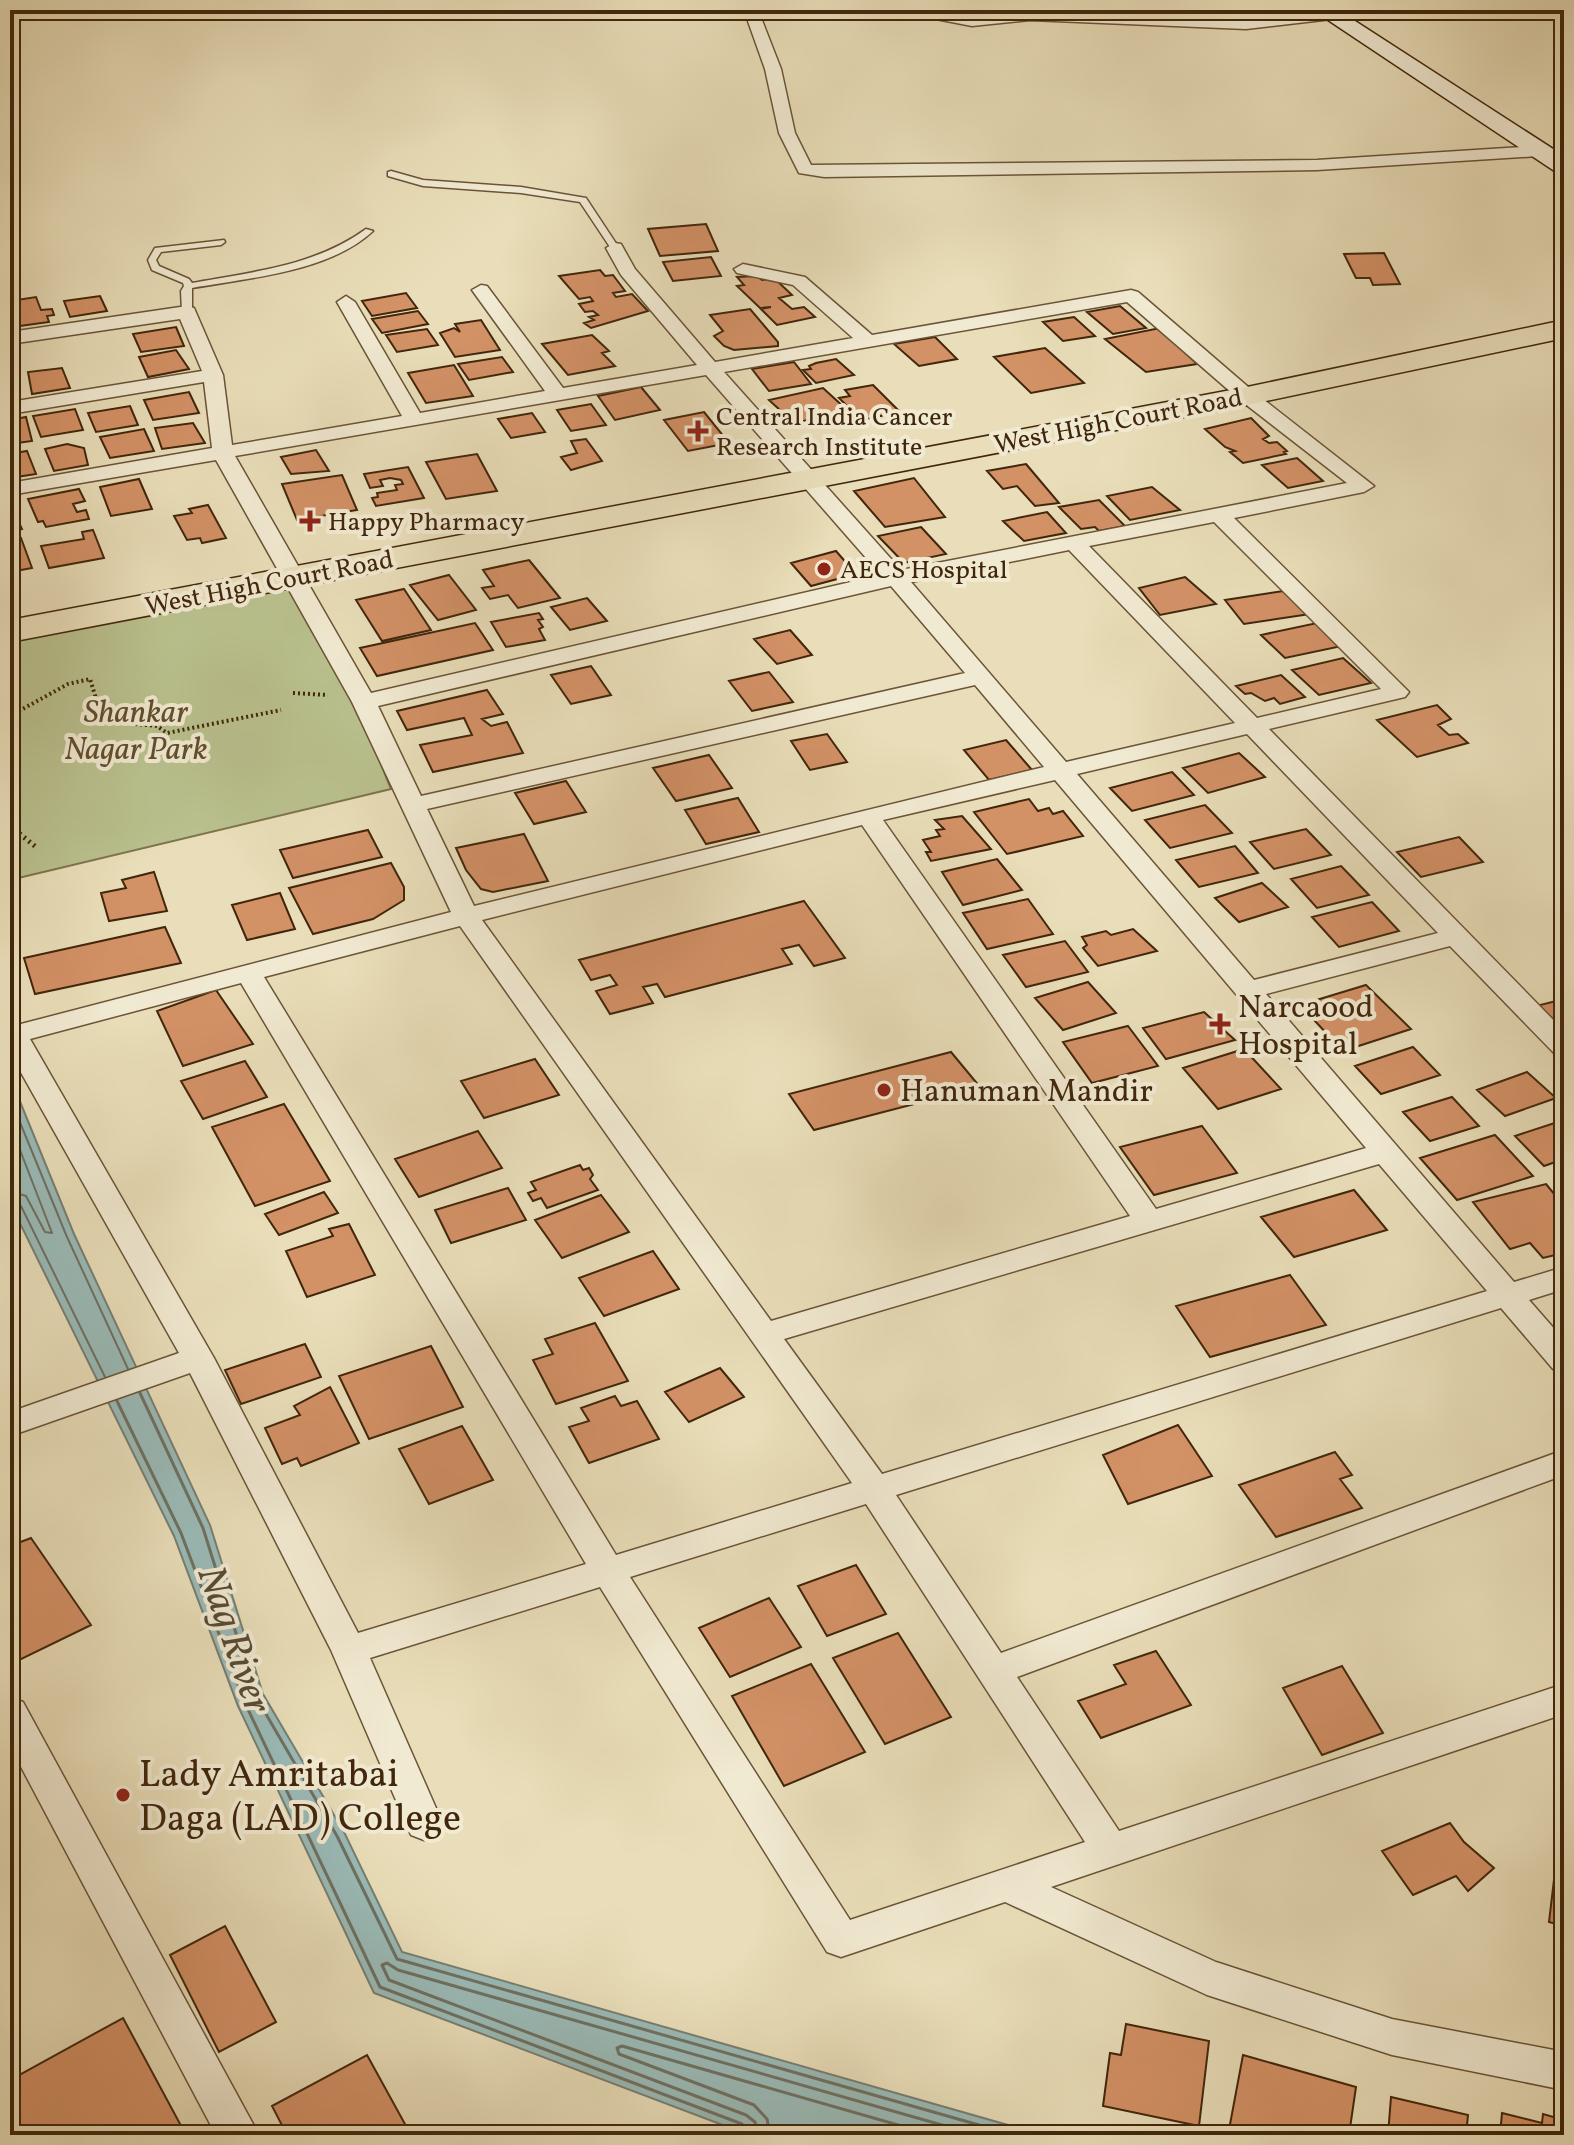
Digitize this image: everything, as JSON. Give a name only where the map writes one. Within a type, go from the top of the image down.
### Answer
[{"type":"main road","points":[[1335,12],[1564,167]]},
{"type":"main road","points":[[1335,12],[1564,149]]},
{"type":"main road","name":"West High Court Road","points":[[1240,389],[1316,361],[1564,316]]},
{"type":"main road","name":"West High Court Road","points":[[10,631],[288,570],[1564,329]]},
{"type":"main road","name":"West High Court Road","points":[[10,614],[288,570]]},
{"type":"street","points":[[751,10],[773,69],[787,133],[805,169],[824,172],[1301,165],[1539,151]]},
{"type":"street","points":[[910,10],[972,21],[1030,16],[1246,24],[1335,12]]},
{"type":"street","points":[[615,248],[627,271],[896,578],[1564,1361]]},
{"type":"street","points":[[743,269],[799,281],[868,341]]},
{"type":"street","points":[[481,290],[558,395]]},
{"type":"street","points":[[10,489],[1131,296],[1240,389],[1364,486],[896,578],[364,702]]},
{"type":"street","points":[[346,302],[414,420]]},
{"type":"street","points":[[10,338],[187,312],[213,375],[223,453],[364,702],[466,916],[874,1489],[1111,1851]]},
{"type":"street","points":[[10,408],[213,375]]},
{"type":"street","points":[[424,1824],[349,1650],[11,1032],[868,816],[1397,692],[1219,515]]},
{"type":"street","points":[[1075,544],[1564,1047]]},
{"type":"street","points":[[412,805],[980,677]]},
{"type":"street","points":[[868,816],[1149,1221]]},
{"type":"street","points":[[1247,990],[1456,936]]},
{"type":"street","points":[[248,973],[608,1571],[841,1940],[1564,1699]]},
{"type":"street","points":[[764,1334],[1386,1152]]},
{"type":"street","points":[[349,1650],[1564,1278]]},
{"type":"street","points":[[10,1424],[190,1361]]},
{"type":"street","points":[[993,1671],[1564,1462]]},
{"type":"street","points":[[10,1712],[238,2135]]},
{"type":"street","points":[[1008,1885],[1207,1977],[1392,2037],[1564,2071]]},
{"type":"lane","points":[[391,174],[423,183],[521,190],[583,200],[615,248]]},
{"type":"lane","points":[[187,312],[186,291],[189,286],[318,258],[354,245],[369,231]]},
{"type":"lane","points":[[189,286],[186,281],[155,268],[152,260],[158,250],[221,242]]},
{"type":"path","points":[[10,716],[46,694],[90,679],[103,721],[157,726],[167,733],[281,710]]},
{"type":"path","points":[[10,826],[36,847]]},
{"type":"green space","name":"Shankar Nagar Park","points":[[290,582],[358,708],[391,789],[10,880],[10,634]]},
{"type":"water","name":"Nag River","points":[[10,1077],[74,1234],[210,1525],[263,1694],[344,1832],[402,1952],[1043,2135],[749,2135],[374,1993],[238,1706],[174,1536],[10,1203]]},
{"type":"building","points":[[706,224],[718,251],[660,256],[648,229]]},
{"type":"building","points":[[1384,253],[1400,284],[1373,285],[1370,278],[1356,278],[1344,254]]},
{"type":"building","points":[[711,257],[721,276],[673,281],[663,262]]},
{"type":"building","points":[[600,270],[605,276],[613,275],[625,291],[613,293],[616,297],[632,294],[648,311],[591,328],[584,323],[594,320],[589,317],[598,315],[593,311],[585,312],[579,304],[593,301],[590,297],[579,299],[559,276]]},
{"type":"building","points":[[757,276],[762,280],[774,278],[792,295],[779,298],[792,309],[804,307],[815,317],[777,325],[761,309],[771,307],[760,308],[737,286],[744,285],[737,277]]},
{"type":"building","points":[[406,293],[417,308],[372,316],[362,301]]},
{"type":"building","points":[[100,296],[107,311],[70,317],[64,301]]},
{"type":"building","points":[[36,297],[41,310],[52,309],[54,315],[47,316],[49,322],[12,327],[10,301]]},
{"type":"building","points":[[1120,306],[1146,328],[1113,334],[1087,312]]},
{"type":"building","points":[[750,309],[778,342],[778,346],[734,350],[724,346],[714,336],[723,331],[710,315]]},
{"type":"building","points":[[418,311],[428,324],[382,333],[372,319]]},
{"type":"building","points":[[1074,317],[1095,336],[1063,341],[1043,322]]},
{"type":"building","points":[[481,320],[500,350],[455,357],[440,333],[454,328],[460,332],[455,324]]},
{"type":"building","points":[[176,327],[184,346],[141,352],[133,334]]},
{"type":"building","points":[[1160,328],[1197,364],[1146,372],[1105,339]]},
{"type":"building","points":[[427,329],[438,345],[397,352],[386,335]]},
{"type":"building","points":[[592,335],[609,351],[602,353],[615,366],[568,375],[542,344]]},
{"type":"building","points":[[935,337],[957,359],[919,366],[894,344]]},
{"type":"building","points":[[1045,348],[1084,383],[1031,393],[994,357]]},
{"type":"building","points":[[176,350],[189,369],[148,377],[139,357]]},
{"type":"building","points":[[502,357],[513,372],[469,380],[458,364]]},
{"type":"building","points":[[836,359],[854,375],[816,383],[803,370],[811,369],[809,366],[816,363]]},
{"type":"building","points":[[794,362],[811,384],[769,391],[752,369]]},
{"type":"building","points":[[454,365],[473,396],[426,403],[408,373]]},
{"type":"building","points":[[62,368],[70,388],[32,394],[28,372]]},
{"type":"building","points":[[873,385],[900,412],[867,419],[859,411],[853,412],[839,398],[850,396],[845,390]]},
{"type":"building","points":[[641,387],[660,410],[615,420],[598,396]]},
{"type":"building","points":[[823,388],[858,420],[826,427],[817,418],[794,423],[769,400]]},
{"type":"building","points":[[189,392],[199,413],[153,420],[144,400]]},
{"type":"building","points":[[591,404],[606,425],[571,431],[557,410]]},
{"type":"building","points":[[130,406],[138,425],[96,432],[88,413]]},
{"type":"building","points":[[75,409],[83,430],[41,437],[33,416]]},
{"type":"building","points":[[704,412],[729,443],[688,451],[664,420]]},
{"type":"building","points":[[532,413],[545,432],[511,438],[498,419]]},
{"type":"building","points":[[26,417],[32,441],[10,444],[10,420]]},
{"type":"building","points":[[1251,418],[1269,436],[1263,439],[1269,443],[1277,442],[1287,451],[1284,452],[1286,454],[1243,463],[1230,452],[1235,451],[1225,447],[1205,429]]},
{"type":"building","points":[[193,423],[205,443],[162,449],[155,428]]},
{"type":"building","points":[[144,429],[154,451],[110,458],[100,437]]},
{"type":"building","points":[[586,439],[602,461],[571,470],[561,457],[577,453],[571,441]]},
{"type":"building","points":[[67,444],[84,448],[88,465],[54,471],[45,449]]},
{"type":"building","points":[[316,450],[329,471],[291,474],[281,457]]},
{"type":"building","points":[[27,451],[36,474],[10,478],[10,454]]},
{"type":"building","points":[[477,454],[497,491],[446,499],[426,462]]},
{"type":"building","points":[[1297,458],[1323,481],[1288,488],[1262,465]]},
{"type":"building","points":[[1026,464],[1059,503],[1035,506],[1017,486],[1003,489],[987,471]]},
{"type":"building","points":[[408,467],[424,498],[376,506],[372,498],[378,497],[377,493],[397,490],[395,485],[403,484],[401,480],[390,478],[380,480],[383,486],[370,488],[364,474]]},
{"type":"building","points":[[342,475],[357,510],[297,520],[282,484]]},
{"type":"building","points":[[914,478],[945,517],[885,527],[854,491]]},
{"type":"building","points":[[139,479],[152,509],[111,516],[100,487]]},
{"type":"building","points":[[1152,487],[1180,510],[1130,520],[1107,496]]},
{"type":"building","points":[[79,489],[85,501],[73,504],[77,512],[86,510],[89,519],[46,527],[43,521],[38,522],[28,499]]},
{"type":"building","points":[[1099,500],[1125,526],[1099,531],[1095,527],[1081,529],[1059,507]]},
{"type":"building","points":[[10,503],[22,529],[10,532]]},
{"type":"building","points":[[208,505],[226,538],[202,543],[200,538],[187,540],[174,516],[192,513],[189,509]]},
{"type":"building","points":[[1047,512],[1066,533],[1024,541],[1003,521]]},
{"type":"building","points":[[921,527],[946,554],[904,563],[878,536]]},
{"type":"building","points":[[93,530],[104,558],[49,568],[41,546],[84,539],[82,532]]},
{"type":"building","points":[[21,538],[32,568],[10,572],[10,540]]},
{"type":"building","name":"AECS Hospital","points":[[836,551],[856,574],[811,586],[791,563]]},
{"type":"building","points":[[529,560],[560,598],[518,608],[508,595],[490,599],[482,588],[494,586],[483,570]]},
{"type":"building","points":[[449,575],[476,610],[438,620],[410,585]]},
{"type":"building","points":[[1185,577],[1216,604],[1160,615],[1139,588]]},
{"type":"building","points":[[404,589],[431,630],[382,641],[356,600]]},
{"type":"building","points":[[1290,590],[1310,614],[1244,624],[1225,600]]},
{"type":"building","points":[[587,598],[607,621],[570,630],[551,607]]},
{"type":"building","points":[[539,613],[543,619],[538,620],[543,627],[539,629],[545,640],[506,647],[491,622]]},
{"type":"building","points":[[475,623],[493,650],[377,676],[360,648]]},
{"type":"building","points":[[1317,623],[1342,646],[1285,658],[1261,635]]},
{"type":"building","points":[[790,630],[812,655],[777,664],[754,639]]},
{"type":"building","points":[[1343,658],[1371,683],[1319,695],[1292,670]]},
{"type":"building","points":[[591,666],[611,695],[571,704],[551,675]]},
{"type":"building","points":[[769,672],[793,702],[752,711],[729,681]]},
{"type":"building","points":[[1281,675],[1305,697],[1280,704],[1274,698],[1265,701],[1251,693],[1245,694],[1236,686]]},
{"type":"building","points":[[487,690],[503,714],[482,719],[491,726],[507,722],[523,753],[433,772],[420,745],[472,735],[464,718],[407,730],[397,711]]},
{"type":"building","points":[[1437,705],[1451,719],[1438,725],[1449,735],[1458,734],[1468,743],[1417,757],[1377,720]]},
{"type":"building","points":[[827,734],[847,762],[810,770],[791,741]]},
{"type":"building","points":[[1006,740],[1032,770],[989,780],[964,750]]},
{"type":"building","points":[[1239,753],[1265,777],[1208,793],[1183,768]]},
{"type":"building","points":[[709,755],[732,788],[676,801],[653,768]]},
{"type":"building","points":[[1172,772],[1194,795],[1132,811],[1110,788]]},
{"type":"building","points":[[566,781],[586,812],[534,824],[515,793]]},
{"type":"building","points":[[738,798],[759,832],[706,844],[685,810]]},
{"type":"building","points":[[1029,799],[1038,811],[1049,808],[1053,814],[1063,811],[1083,836],[1007,854],[974,812]]},
{"type":"building","points":[[1205,805],[1232,833],[1170,848],[1145,820]]},
{"type":"building","points":[[962,816],[991,849],[931,861],[926,852],[931,852],[923,840],[940,836],[936,830],[944,829],[935,820]]},
{"type":"building","points":[[1306,829],[1331,855],[1274,869],[1250,842]]},
{"type":"building","points":[[368,830],[382,857],[293,878],[280,850]]},
{"type":"building","points":[[524,834],[548,881],[493,892],[481,889],[466,870],[456,848]]},
{"type":"building","points":[[1459,837],[1483,862],[1421,877],[1397,852]]},
{"type":"building","points":[[1235,846],[1258,873],[1199,887],[1176,860]]},
{"type":"building","points":[[997,859],[1022,890],[963,905],[942,872]]},
{"type":"building","points":[[391,863],[404,887],[404,900],[373,919],[313,934],[289,888]]},
{"type":"building","points":[[1341,866],[1369,895],[1317,908],[1291,879]]},
{"type":"building","points":[[154,872],[167,911],[109,921],[101,893],[126,888],[122,880]]},
{"type":"building","points":[[1262,883],[1288,907],[1239,922],[1215,898]]},
{"type":"building","points":[[280,893],[295,929],[247,940],[232,905]]},
{"type":"building","points":[[1028,899],[1053,934],[987,949],[963,913]]},
{"type":"building","points":[[804,901],[845,958],[814,966],[799,945],[782,949],[792,964],[665,997],[657,984],[643,987],[653,1003],[610,1014],[596,991],[617,985],[610,975],[591,980],[579,960]]},
{"type":"building","points":[[1372,902],[1399,931],[1339,947],[1312,917]]},
{"type":"building","points":[[165,927],[181,963],[35,994],[24,958]]},
{"type":"building","points":[[1133,929],[1157,951],[1098,966],[1083,948],[1087,945],[1082,937],[1106,931],[1111,935]]},
{"type":"building","points":[[1065,941],[1088,972],[1026,987],[1003,955]]},
{"type":"building","points":[[1088,982],[1116,1013],[1063,1030],[1035,998]]},
{"type":"building","points":[[1366,985],[1411,1029],[1343,1051],[1300,1005]]},
{"type":"building","points":[[216,990],[253,1044],[183,1066],[157,1011]]},
{"type":"building","points":[[1564,999],[1564,1038],[1536,1006]]},
{"type":"building","points":[[1204,1012],[1235,1040],[1166,1059],[1143,1028]]},
{"type":"building","points":[[1128,1026],[1158,1066],[1092,1083],[1063,1042]]},
{"type":"building","points":[[1413,1047],[1440,1075],[1381,1094],[1355,1066]]},
{"type":"building","points":[[1244,1049],[1281,1089],[1218,1109],[1183,1068]]},
{"type":"building","name":"Hanuman Mandir","points":[[951,1052],[980,1087],[814,1130],[789,1094]]},
{"type":"building","points":[[535,1059],[559,1095],[484,1118],[461,1081]]},
{"type":"building","points":[[245,1061],[267,1097],[203,1119],[181,1081]]},
{"type":"building","points":[[1527,1072],[1556,1098],[1505,1116],[1477,1090]]},
{"type":"building","points":[[1452,1097],[1479,1126],[1430,1141],[1403,1112]]},
{"type":"building","points":[[284,1104],[330,1181],[255,1206],[212,1127]]},
{"type":"building","points":[[1564,1120],[1564,1159],[1544,1166],[1515,1136]]},
{"type":"building","points":[[1202,1126],[1237,1173],[1154,1195],[1120,1147]]},
{"type":"building","points":[[478,1131],[502,1168],[419,1197],[395,1159]]},
{"type":"building","points":[[1495,1135],[1533,1176],[1457,1200],[1420,1158]]},
{"type":"building","points":[[580,1165],[583,1170],[589,1168],[593,1175],[590,1179],[598,1190],[547,1208],[541,1198],[533,1201],[528,1193],[536,1190],[531,1182]]},
{"type":"building","points":[[1546,1184],[1564,1206],[1564,1253],[1543,1258],[1530,1243],[1510,1249],[1473,1202]]},
{"type":"building","points":[[508,1188],[526,1220],[451,1243],[435,1210]]},
{"type":"building","points":[[1354,1190],[1387,1230],[1294,1257],[1261,1217]]},
{"type":"building","points":[[324,1192],[338,1213],[279,1235],[265,1214]]},
{"type":"building","points":[[601,1195],[629,1232],[562,1258],[535,1220]]},
{"type":"building","points":[[349,1224],[375,1275],[307,1297],[286,1251],[333,1236],[329,1229]]},
{"type":"building","points":[[653,1251],[679,1289],[604,1316],[579,1278]]},
{"type":"building","points":[[1290,1275],[1326,1325],[1210,1357],[1176,1306]]},
{"type":"building","points":[[595,1323],[628,1381],[556,1404],[533,1360],[553,1354],[545,1339]]},
{"type":"building","points":[[305,1344],[321,1377],[241,1404],[225,1370]]},
{"type":"building","points":[[431,1346],[463,1407],[369,1439],[339,1376]]},
{"type":"building","points":[[720,1368],[744,1397],[689,1422],[665,1392]]},
{"type":"building","points":[[330,1387],[359,1443],[301,1466],[297,1458],[282,1464],[265,1428],[300,1415],[294,1406]]},
{"type":"building","points":[[615,1396],[621,1406],[637,1401],[659,1439],[589,1463],[569,1427],[589,1421],[581,1408]]},
{"type":"building","points":[[1178,1425],[1212,1476],[1128,1504],[1103,1455]]},
{"type":"building","points":[[462,1426],[493,1480],[429,1504],[399,1449]]},
{"type":"building","points":[[1335,1452],[1352,1475],[1340,1479],[1362,1508],[1276,1537],[1239,1485]]},
{"type":"building","points":[[31,1538],[91,1625],[11,1664],[10,1546]]},
{"type":"building","points":[[856,1565],[886,1614],[827,1636],[798,1586]]},
{"type":"building","points":[[769,1598],[801,1647],[730,1677],[699,1628]]},
{"type":"building","points":[[898,1633],[951,1717],[885,1744],[833,1658]]},
{"type":"building","points":[[1156,1651],[1191,1705],[1101,1738],[1078,1701],[1126,1684],[1114,1665]]},
{"type":"building","points":[[811,1664],[865,1752],[784,1786],[732,1696]]},
{"type":"building","points":[[1342,1666],[1383,1733],[1322,1755],[1283,1688]]},
{"type":"building","points":[[1564,1812],[1564,1926],[1549,1922]]},
{"type":"building","points":[[1450,1823],[1464,1842],[1494,1868],[1468,1891],[1456,1876],[1413,1895],[1382,1851]]},
{"type":"building","points":[[225,1926],[276,2022],[219,2052],[170,1955]]},
{"type":"building","points":[[123,2018],[186,2135],[10,2135],[10,2080]]},
{"type":"building","points":[[1126,2024],[1209,2041],[1199,2126],[1103,2106],[1110,2053],[1121,2055]]},
{"type":"building","points":[[367,2055],[411,2135],[287,2135],[272,2106]]},
{"type":"building","points":[[1243,2055],[1356,2087],[1349,2135],[1228,2135]]},
{"type":"building","points":[[1391,2097],[1468,2115],[1466,2135],[1388,2135]]},
{"type":"building","points":[[1502,2113],[1542,2123],[1543,2114],[1564,2120],[1564,2135],[1500,2135]]},
{"type":"place","name":"Central India Cancer Research Institute","points":[[698,431]]},
{"type":"place","name":"Happy Pharmacy","points":[[310,521]]},
{"type":"place","name":"AECS Hospital","points":[[824,569]]},
{"type":"place","name":"Narcaood Hospital","points":[[1220,1024]]},
{"type":"place","name":"Hanuman Mandir","points":[[884,1090]]},
{"type":"place","name":"Lady Amritabai Daga (LAD) College","points":[[123,1795]]}]
